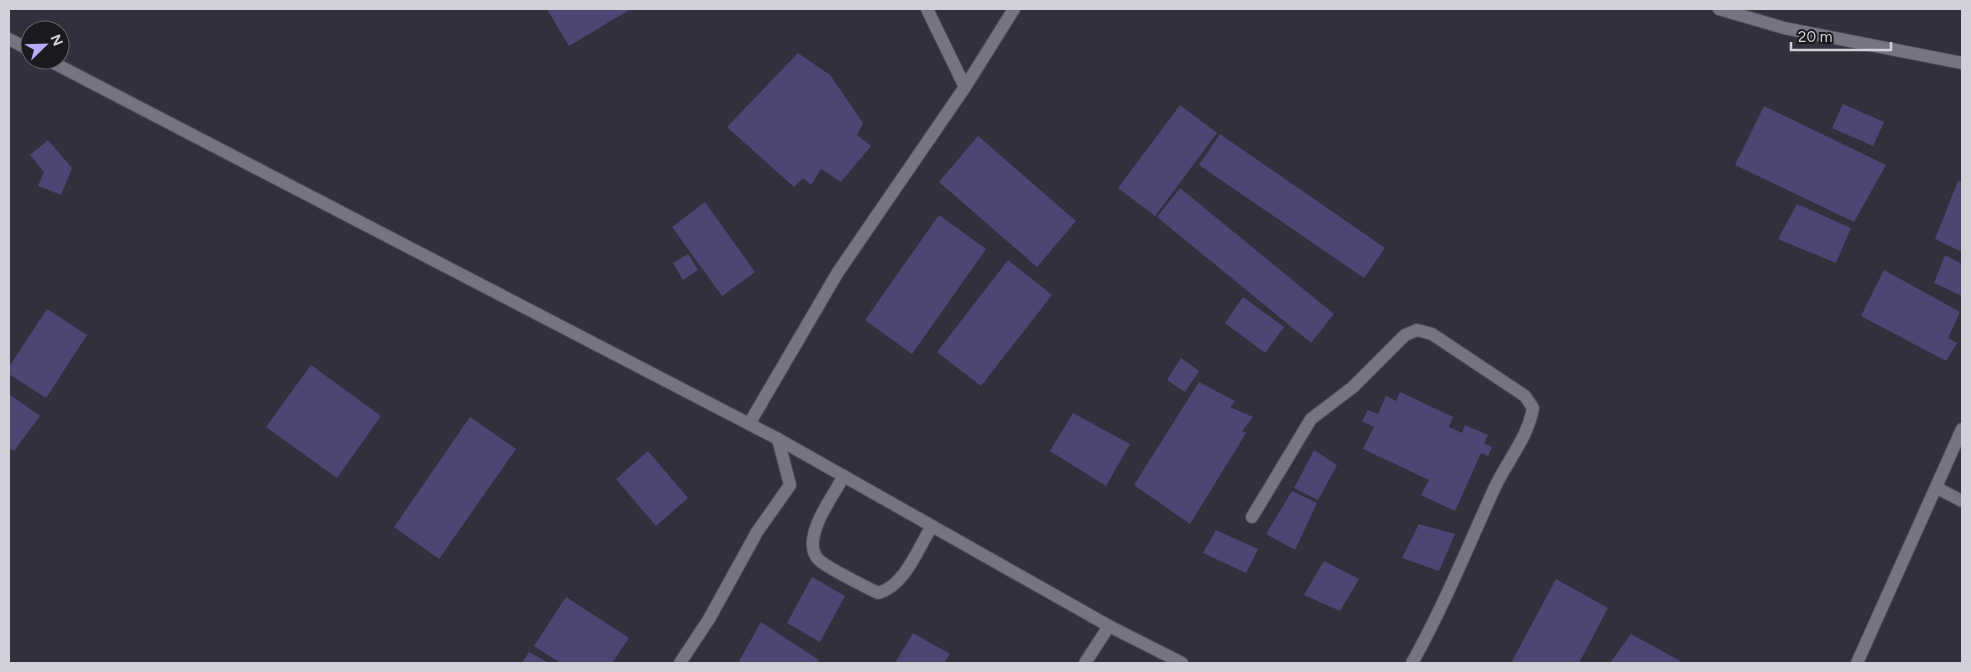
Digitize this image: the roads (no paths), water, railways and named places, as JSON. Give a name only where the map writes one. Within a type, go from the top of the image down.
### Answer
[{"type":"street","points":[[927,9],[965,87]]},
{"type":"street","points":[[749,424],[838,272],[965,87],[1014,9]]},
{"type":"street","points":[[1727,10],[1784,28],[1962,64]]},
{"type":"street","points":[[67,70],[778,439],[1109,626],[1182,663]]},
{"type":"street","points":[[1252,517],[1311,419],[1331,402],[1354,387],[1405,335],[1417,330],[1432,334],[1526,396],[1533,408],[1530,423],[1496,485],[1440,612],[1412,663]]},
{"type":"street","points":[[1857,663],[1962,429]]},
{"type":"street","points":[[680,663],[709,619],[757,532],[790,485],[778,439]]},
{"type":"street","points":[[844,476],[812,534],[811,547],[818,560],[878,593],[889,590],[901,578],[932,526]]},
{"type":"street","points":[[1936,488],[1962,501]]},
{"type":"street","points":[[1086,663],[1109,626]]}]
